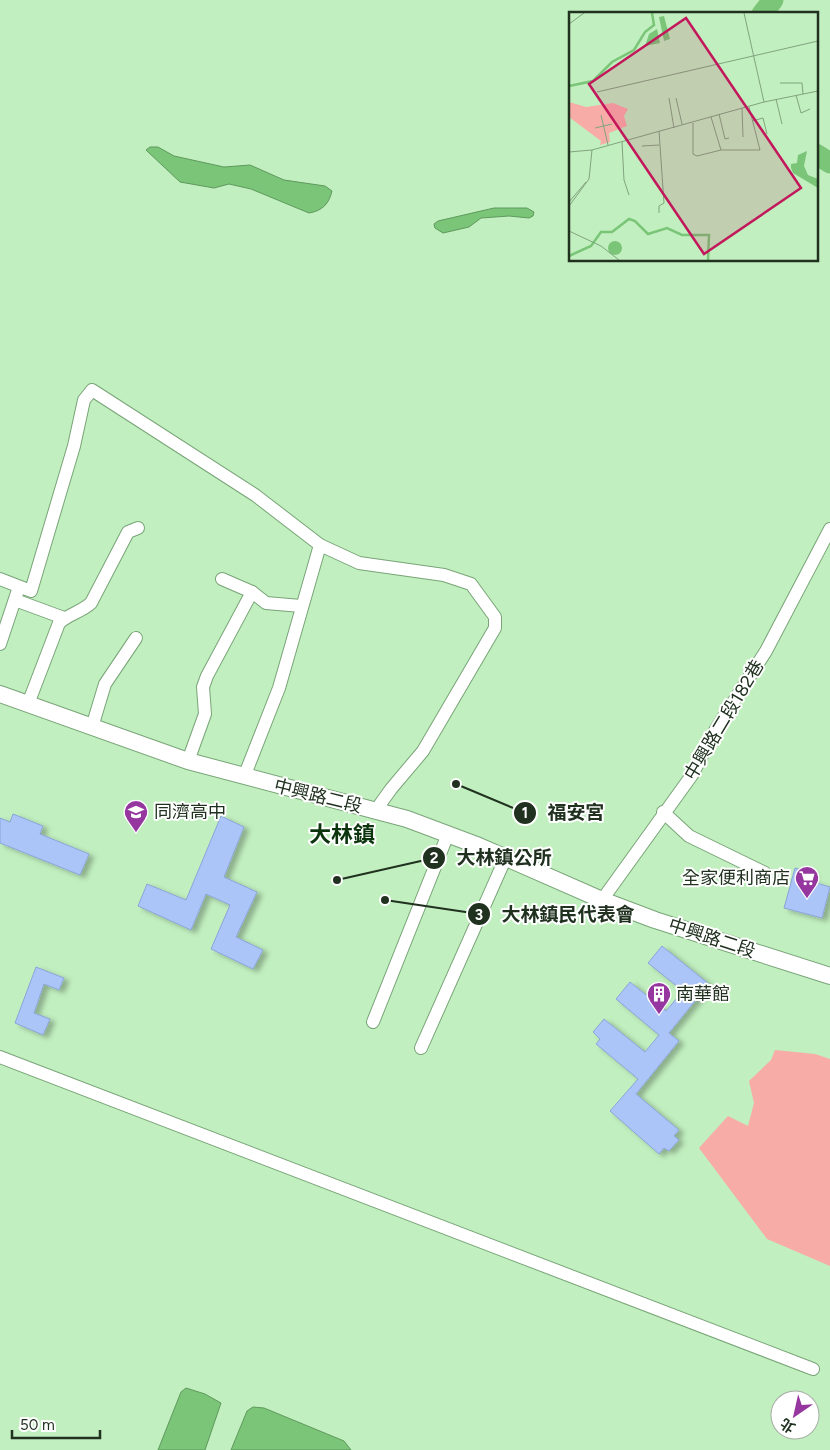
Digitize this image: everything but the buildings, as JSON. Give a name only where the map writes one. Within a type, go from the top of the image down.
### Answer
[{"type":"main road","name":"中興路二段","points":[[0,694],[188,761],[376,810],[448,834],[506,857],[602,900],[656,920],[830,976]]},
{"type":"lane","points":[[0,579],[31,591],[74,446],[84,400],[92,390],[255,495],[320,545],[359,563],[444,575],[471,584],[495,617],[495,628],[424,750],[390,789],[376,810]]},
{"type":"lane","points":[[28,704],[58,623],[91,604],[128,532],[138,528]]},
{"type":"lane","name":"中興路二段182巷","points":[[602,900],[664,812],[692,776],[716,729],[766,651],[830,529]]},
{"type":"lane","points":[[244,777],[279,688],[320,545]]},
{"type":"lane","points":[[222,579],[252,592],[266,603],[301,606]]},
{"type":"lane","points":[[0,644],[19,587]]},
{"type":"lane","points":[[188,761],[205,714],[203,688],[207,676],[252,592]]},
{"type":"lane","points":[[15,600],[64,618]]},
{"type":"lane","points":[[92,727],[105,684],[136,638]]},
{"type":"lane","points":[[664,812],[689,836],[765,873]]},
{"type":"lane","points":[[373,1022],[448,834]]},
{"type":"lane","points":[[421,1048],[506,857]]},
{"type":"lane","points":[[0,1057],[814,1369]]},
{"type":"shaded area","points":[[150,147],[158,147],[174,156],[224,167],[250,165],[284,180],[325,186],[332,191],[329,200],[324,206],[318,211],[309,213],[251,189],[229,184],[214,188],[180,182],[146,150]]},
{"type":"shaded area","points":[[494,208],[527,208],[534,212],[533,216],[529,218],[509,216],[481,218],[469,227],[443,233],[435,228],[434,224],[438,221]]},
{"type":"shaded area","points":[[775,1050],[815,1054],[830,1059],[830,1266],[767,1239],[699,1148],[728,1116],[748,1126],[754,1103],[749,1081],[771,1060]]},
{"type":"shaded area","points":[[186,1388],[205,1394],[221,1403],[205,1450],[158,1450],[181,1392]]},
{"type":"shaded area","points":[[253,1407],[264,1408],[344,1441],[351,1450],[231,1450],[247,1411]]},
{"type":"waterway","points":[[764,12],[773,0]]},
{"type":"waterway","points":[[818,155],[830,163]]},
{"type":"place","name":"福安宮","points":[[456,784]]},
{"type":"place","name":"同濟高中","points":[[136,833]]},
{"type":"place","name":"大林鎮公所","points":[[337,880]]},
{"type":"place","name":"全家便利商店","points":[[807,899]]},
{"type":"place","name":"大林鎮民代表會","points":[[385,900]]},
{"type":"place","name":"南華館","points":[[659,1015]]},
{"type":"district","name":"大林鎮","points":[[342,834]]}]
